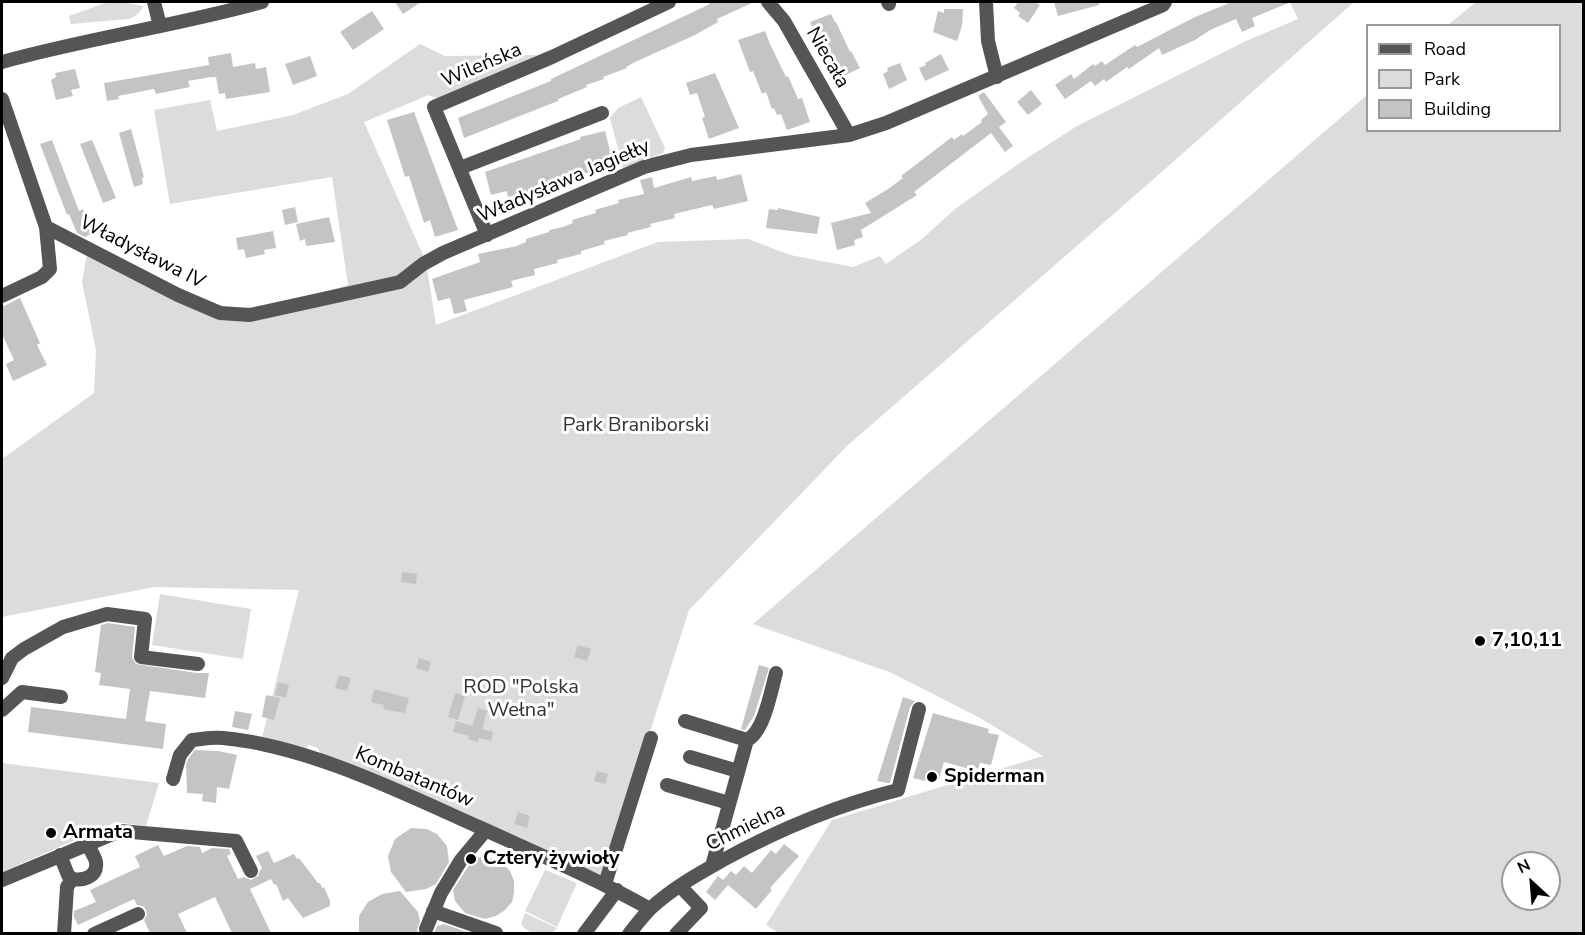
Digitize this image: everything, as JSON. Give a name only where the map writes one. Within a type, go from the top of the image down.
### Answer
[{"type":"street","points":[[154,2],[160,26]]},
{"type":"street","points":[[2,62],[52,48],[262,2]]},
{"type":"street","name":"Wileńska","points":[[487,235],[434,107],[552,57],[669,2]]},
{"type":"street","points":[[986,2],[988,41],[997,77]]},
{"type":"street","name":"Władysława Jagiełły","points":[[220,313],[250,315],[400,282],[423,264],[443,253],[644,167],[691,155],[849,135],[886,123],[1167,3]]},
{"type":"street","name":"Niecała","points":[[774,4],[849,135]]},
{"type":"street","name":"Władysława IV","points":[[2,99],[46,226],[50,269],[42,277],[2,296]]},
{"type":"street","points":[[460,168],[602,113]]},
{"type":"street","name":"Władysława IV","points":[[46,226],[178,295],[220,313]]},
{"type":"street","points":[[2,678],[12,658],[33,643],[63,627],[107,614],[145,620],[141,657],[198,664]]},
{"type":"street","points":[[685,721],[747,740],[754,737],[761,724],[776,673]]},
{"type":"street","points":[[2,710],[22,692],[61,697]]},
{"type":"street","name":"Chmielna","points":[[629,933],[650,909],[680,886],[756,842],[820,815],[898,790],[919,709]]},
{"type":"street","name":"Kombatantów","points":[[173,779],[180,755],[192,740],[220,737],[253,742],[309,757],[390,786],[611,887],[650,909]]},
{"type":"street","points":[[584,933],[611,887],[651,738]]},
{"type":"street","points":[[712,866],[747,740]]},
{"type":"street","points":[[690,757],[738,771]]},
{"type":"street","points":[[667,785],[729,803]]},
{"type":"street","points":[[426,929],[441,893],[461,861],[486,830]]},
{"type":"street","points":[[2,880],[120,831],[236,841],[251,871]]},
{"type":"street","points":[[60,855],[68,875],[72,879],[84,880],[91,876],[96,862],[88,844]]},
{"type":"street","points":[[64,933],[68,887],[72,879]]},
{"type":"street","points":[[676,933],[701,908],[680,886]]},
{"type":"street","points":[[433,911],[496,933]]},
{"type":"street","points":[[94,933],[138,914]]},
{"type":"green space","points":[[108,2],[144,6],[137,15],[129,19],[71,24],[69,16]]},
{"type":"green space","name":"Park Braniborski","points":[[1290,2],[1354,2],[847,446],[689,610],[648,738],[642,744],[640,751],[642,757],[603,876],[322,756],[318,748],[309,745],[303,750],[262,738],[299,590],[154,587],[2,617],[2,459],[94,393],[96,350],[82,282],[87,254],[229,310],[289,302],[348,285],[332,177],[170,204],[154,110],[210,100],[217,131],[293,115],[348,94],[420,44],[445,56],[537,55],[461,95],[436,98],[429,95],[364,122],[426,262],[436,325],[658,242],[748,239],[790,255],[853,267],[880,256],[886,264],[922,239],[955,209],[1077,126],[1246,41],[1298,19]]},
{"type":"green space","points":[[1476,2],[1583,2],[1583,933],[780,934],[766,925],[832,820],[1043,756],[980,718],[892,673],[753,624],[1366,96],[1366,132],[1561,132],[1561,24],[1449,24]]},
{"type":"green space","points":[[641,97],[665,148],[663,153],[623,168],[610,118],[618,108]]},
{"type":"green space","points":[[160,594],[251,609],[243,659],[152,645]]},
{"type":"green space","points":[[2,763],[159,783],[146,826],[116,822],[2,872]]},
{"type":"green space","points":[[545,870],[577,883],[557,927],[525,911]]},
{"type":"green space","points":[[525,913],[557,928],[552,933],[531,932],[521,924]]},
{"type":"building","points":[[395,2],[421,2],[403,14]]},
{"type":"building","points":[[708,2],[754,2],[717,19],[718,22],[695,35],[603,77],[604,79],[586,85],[587,87],[558,99],[558,101],[464,138],[458,118],[551,81],[551,79],[710,4]]},
{"type":"building","points":[[1018,2],[1035,2],[1040,5],[1028,23],[1018,16],[1020,13],[1014,8]]},
{"type":"building","points":[[1054,2],[1099,2],[1099,5],[1058,16]]},
{"type":"building","points":[[1232,2],[1291,2],[1252,18],[1255,26],[1242,32],[1236,19],[1162,55],[1159,48],[1106,82],[1104,79],[1095,86],[1091,81],[1065,99],[1055,85],[1071,74],[1074,79],[1093,64],[1095,66],[1102,61],[1105,65],[1135,45],[1137,47],[1195,17]]},
{"type":"building","points":[[944,9],[963,9],[962,26],[957,41],[933,32],[938,11],[944,13]]},
{"type":"building","points":[[372,11],[384,29],[353,50],[340,32]]},
{"type":"building","points":[[831,14],[860,68],[841,77],[826,47],[822,41],[819,43],[810,22]]},
{"type":"building","points":[[765,31],[798,99],[802,98],[810,122],[787,130],[781,114],[777,115],[774,108],[772,109],[766,92],[762,94],[753,71],[750,72],[738,40]]},
{"type":"building","points":[[231,53],[233,67],[255,63],[256,69],[266,67],[270,92],[226,99],[225,93],[219,94],[216,77],[211,77],[188,81],[190,87],[156,94],[154,89],[118,96],[119,99],[107,101],[104,83],[209,65],[208,57]]},
{"type":"building","points":[[941,54],[949,70],[925,81],[919,68]]},
{"type":"building","points":[[310,56],[317,76],[293,85],[285,64]]},
{"type":"building","points":[[900,63],[907,80],[889,89],[883,74],[888,71],[887,68]]},
{"type":"building","points":[[75,69],[80,88],[71,90],[73,96],[56,100],[51,80],[56,77],[55,73]]},
{"type":"building","points":[[715,73],[739,128],[709,139],[697,93],[690,95],[686,83]]},
{"type":"building","points":[[1031,90],[1042,104],[1028,115],[1017,102]]},
{"type":"building","points":[[984,92],[1006,122],[999,127],[1013,146],[1005,152],[991,133],[914,192],[917,195],[861,230],[863,237],[854,240],[855,245],[837,250],[831,223],[871,213],[865,203],[903,178],[901,176],[952,137],[954,140],[962,134],[963,136],[982,122],[981,120],[988,114],[978,96]]},
{"type":"building","points":[[414,112],[458,230],[435,237],[430,220],[424,223],[409,176],[405,177],[387,120]]},
{"type":"building","points":[[131,129],[144,177],[142,178],[143,184],[134,187],[119,133]]},
{"type":"building","points":[[605,131],[612,159],[604,161],[605,165],[589,169],[590,172],[541,186],[542,189],[508,197],[507,191],[491,195],[485,172],[581,139],[580,137]]},
{"type":"building","points":[[52,140],[79,211],[83,209],[93,233],[85,237],[77,233],[69,214],[67,215],[40,144]]},
{"type":"building","points":[[92,140],[116,198],[103,203],[80,144]]},
{"type":"building","points":[[741,174],[748,201],[714,209],[712,205],[674,214],[675,218],[650,224],[651,227],[604,241],[605,244],[581,251],[581,254],[534,269],[535,275],[511,281],[513,287],[464,300],[467,311],[454,314],[450,298],[438,301],[432,279],[480,262],[478,254],[517,246],[526,242],[526,239],[563,227],[573,223],[572,220],[596,213],[595,210],[619,203],[618,200],[644,194],[640,180],[652,177],[654,188],[691,177],[692,181],[716,176],[717,180]]},
{"type":"building","points":[[295,207],[298,222],[285,225],[282,210]]},
{"type":"building","points":[[778,208],[820,217],[817,234],[766,228],[769,209],[778,210]]},
{"type":"building","points":[[329,217],[335,242],[306,246],[305,239],[300,241],[296,224]]},
{"type":"building","points":[[273,231],[276,248],[264,250],[265,254],[246,258],[244,249],[238,250],[236,238]]},
{"type":"building","points":[[20,298],[47,365],[13,381],[6,364],[14,360],[2,334],[2,307]]},
{"type":"building","points":[[402,572],[417,574],[416,584],[401,582]]},
{"type":"building","points":[[108,623],[135,627],[132,657],[136,664],[209,673],[205,698],[150,691],[145,721],[166,724],[163,749],[28,732],[31,707],[126,719],[130,689],[99,685],[101,673],[95,672],[101,625]]},
{"type":"building","points":[[578,645],[591,649],[587,661],[574,657]]},
{"type":"building","points":[[419,658],[431,662],[428,672],[416,668]]},
{"type":"building","points":[[759,665],[769,668],[754,716],[745,730],[741,729]]},
{"type":"building","points":[[339,675],[351,678],[347,691],[335,688]]},
{"type":"building","points":[[278,682],[289,685],[286,698],[275,695]]},
{"type":"building","points":[[374,689],[409,698],[405,713],[383,709],[384,705],[371,702]]},
{"type":"building","points":[[455,693],[465,696],[458,720],[448,717]]},
{"type":"building","points":[[266,695],[280,698],[274,720],[262,717]]},
{"type":"building","points":[[903,697],[915,701],[910,707],[890,783],[877,781]]},
{"type":"building","points":[[478,708],[487,711],[482,729],[493,732],[491,741],[479,738],[478,742],[468,739],[469,736],[453,732],[456,721],[472,726]]},
{"type":"building","points":[[235,711],[252,714],[248,730],[232,727]]},
{"type":"building","points":[[933,713],[989,729],[988,733],[999,735],[991,765],[980,763],[978,769],[974,767],[973,770],[944,762],[939,779],[927,775],[925,781],[913,778]]},
{"type":"building","points":[[195,750],[237,755],[229,789],[217,787],[216,803],[202,801],[203,794],[187,793],[186,765]]},
{"type":"building","points":[[371,759],[384,764],[380,773],[368,768]]},
{"type":"building","points":[[413,771],[423,774],[418,789],[408,785]]},
{"type":"building","points":[[597,771],[608,774],[605,784],[594,781]]},
{"type":"building","points":[[518,812],[530,816],[527,828],[514,824]]},
{"type":"building","points":[[411,828],[427,829],[437,834],[447,846],[449,862],[436,884],[426,889],[406,892],[391,872],[388,856],[395,839]]},
{"type":"building","points":[[784,844],[799,856],[770,888],[772,890],[756,909],[728,885],[715,900],[706,892],[718,876],[723,880],[731,871],[736,875],[744,866],[752,873],[771,850],[776,854]]},
{"type":"building","points":[[158,845],[164,856],[187,846],[200,847],[202,853],[212,848],[229,849],[231,854],[227,856],[238,879],[244,877],[251,880],[258,876],[262,868],[256,856],[268,851],[274,863],[294,854],[322,888],[324,887],[330,906],[303,918],[288,898],[283,901],[276,884],[274,885],[271,879],[250,889],[271,933],[232,933],[215,897],[178,914],[187,933],[150,933],[144,920],[147,915],[146,910],[143,906],[137,905],[134,899],[78,925],[74,911],[96,902],[90,890],[140,867],[135,856]]},
{"type":"building","points":[[492,858],[502,863],[510,871],[514,881],[512,902],[496,916],[485,919],[465,913],[455,901],[453,890],[473,859]]},
{"type":"building","points":[[400,891],[418,912],[420,921],[418,933],[359,933],[359,916],[368,902],[382,894]]},
{"type":"building","points":[[444,924],[470,933],[434,933],[437,926]]},
{"type":"place","name":"7,10,11","points":[[1480,641]]},
{"type":"place","name":"Spiderman","points":[[932,777]]},
{"type":"place","name":"Armata","points":[[51,833]]},
{"type":"place","name":"Cztery żywioły","points":[[471,859]]},
{"type":"park label","name":"ROD \"Polska Wełna\"","points":[[521,700]]}]
